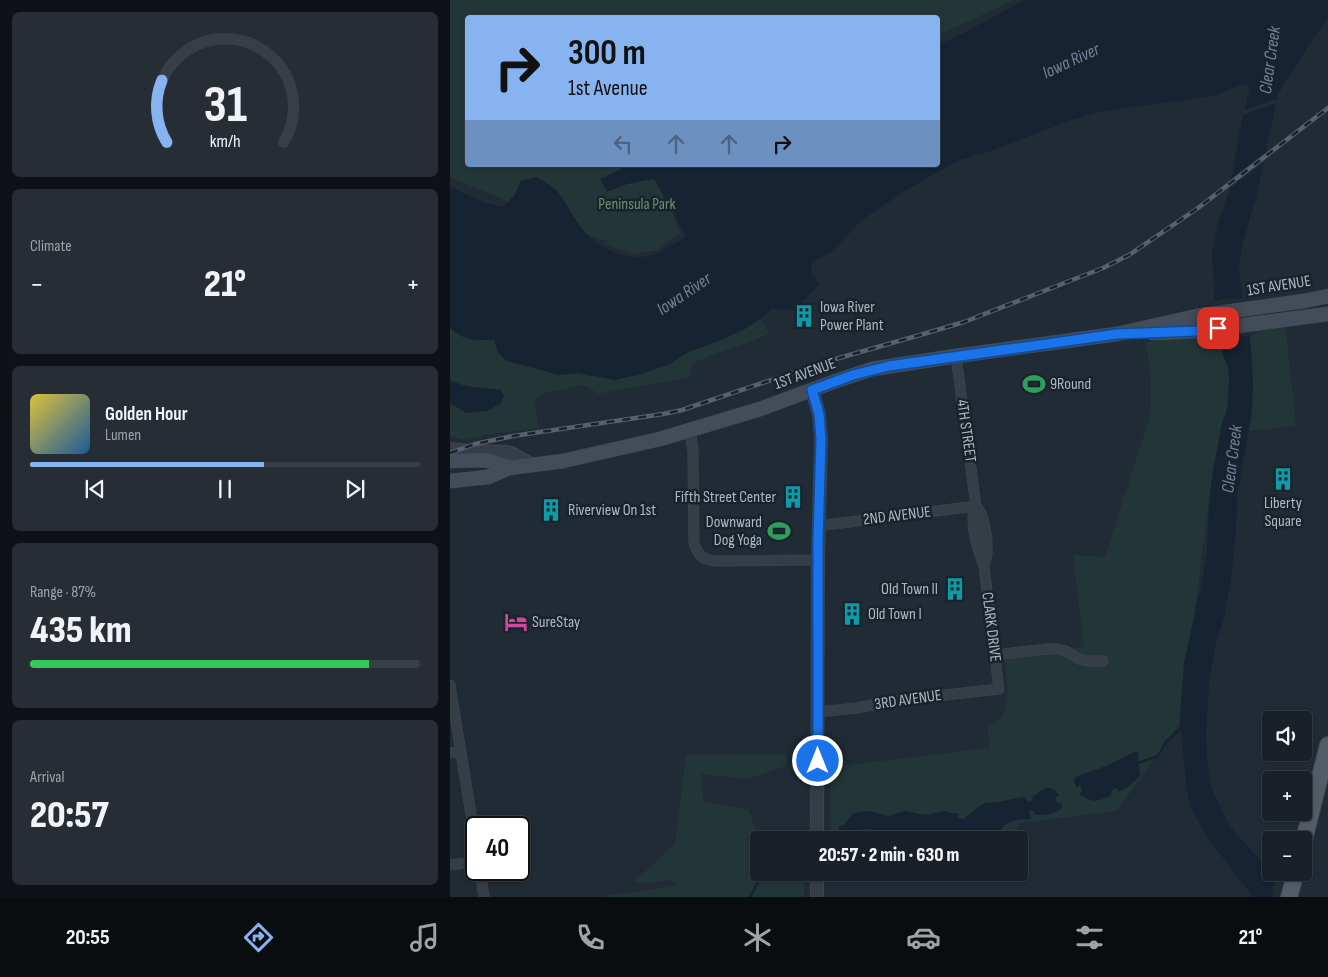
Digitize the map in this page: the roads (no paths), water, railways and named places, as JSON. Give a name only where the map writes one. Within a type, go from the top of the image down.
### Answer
[{"type":"main road","name":"1ST AVENUE","points":[[450,461],[480,460],[504,466],[563,461],[689,431],[760,409],[872,369],[1117,334],[1197,316],[1328,296]]},
{"type":"main road","name":"1ST AVENUE","points":[[1117,334],[1198,331],[1328,314]]},
{"type":"main road","name":"1ST AVENUE","points":[[450,482],[488,478],[504,466]]},
{"type":"main road","points":[[450,473],[504,466]]},
{"type":"main road","points":[[1306,831],[1328,745]]},
{"type":"main road","points":[[1289,897],[1293,881]]},
{"type":"street","name":"4TH STREET","points":[[956,356],[976,506]]},
{"type":"street","points":[[812,390],[817,406],[820,428],[817,831]]},
{"type":"street","points":[[689,431],[693,453],[694,543],[701,557],[710,561],[818,560]]},
{"type":"street","points":[[450,449],[505,452],[533,465]]},
{"type":"street","name":"2ND AVENUE","points":[[818,526],[976,506]]},
{"type":"street","name":"CLARK DRIVE","points":[[976,506],[973,517],[975,537],[978,552],[984,566],[999,689]]},
{"type":"street","points":[[995,655],[1058,649],[1086,661],[1103,661]]},
{"type":"street","points":[[450,685],[471,816]]},
{"type":"street","name":"3RD AVENUE","points":[[818,712],[999,689]]},
{"type":"street","points":[[450,753],[461,752]]},
{"type":"street","points":[[450,865],[465,863]]},
{"type":"street","points":[[482,881],[484,897]]},
{"type":"street","points":[[817,881],[817,897]]},
{"type":"water","points":[[1024,0],[1328,0],[1328,18],[1307,47],[1278,95],[1256,197],[1241,253],[1239,268],[1251,349],[1253,386],[1251,417],[1237,497],[1231,579],[1225,614],[1215,646],[1209,683],[1206,735],[1209,777],[1213,791],[1227,821],[1237,835],[1262,861],[1262,881],[1281,881],[1296,897],[1253,897],[1211,842],[1190,805],[1180,723],[1184,663],[1207,553],[1209,505],[1213,471],[1222,423],[1228,404],[1228,367],[1223,355],[1215,309],[1212,254],[1217,226],[1230,189],[1249,85],[1237,86],[1214,96],[1104,111],[1074,119],[985,153],[959,160],[908,189],[862,220],[830,253],[812,262],[811,273],[819,284],[796,309],[772,308],[760,319],[743,330],[688,352],[670,364],[641,374],[615,380],[578,373],[558,375],[506,361],[498,352],[494,340],[465,338],[450,328],[450,186],[476,199],[503,207],[514,196],[521,181],[537,177],[559,193],[584,231],[599,244],[627,256],[637,257],[658,254],[686,236],[654,179],[627,184],[607,192],[600,179],[626,167],[940,167],[940,44]]},
{"type":"water","points":[[450,380],[469,386],[501,390],[504,397],[500,404],[487,411],[466,413],[450,403]]},
{"type":"water","points":[[1138,751],[1140,776],[1128,787],[1119,791],[1116,788],[1113,789],[1110,796],[1098,800],[1087,799],[1079,794],[1083,791],[1080,785],[1077,788],[1074,782],[1075,777],[1106,766]]},
{"type":"water","points":[[1046,788],[1054,789],[1059,795],[1055,798],[1058,804],[1061,803],[1062,808],[1053,813],[1043,815],[1036,815],[1033,811],[1029,811],[1031,819],[1011,822],[999,831],[877,831],[869,829],[840,831],[838,827],[844,825],[853,813],[869,811],[889,816],[905,811],[925,815],[945,811],[959,814],[958,818],[963,819],[984,803],[1023,797],[1029,802],[1033,796]]},
{"type":"waterway","points":[[1138,763],[1158,756],[1165,743],[1181,728]]},
{"type":"waterway","points":[[750,897],[758,881]]},
{"type":"railway","points":[[450,453],[475,444],[513,436],[682,410],[825,362],[964,322],[1103,268],[1129,255],[1198,208],[1328,108]]},
{"type":"place","name":"Iowa River Power Plant","points":[[804,316]]},
{"type":"place","name":"9Round","points":[[1034,384]]},
{"type":"place","name":"Liberty Square","points":[[1283,479]]},
{"type":"place","name":"Fifth Street Center","points":[[793,497]]},
{"type":"place","name":"Riverview On 1st","points":[[551,510]]},
{"type":"place","name":"Downward Dog Yoga","points":[[779,531]]},
{"type":"place","name":"Old Town II","points":[[955,589]]},
{"type":"place","name":"Old Town I","points":[[852,614]]},
{"type":"place","name":"SureStay","points":[[516,622]]},
{"type":"water label","name":"Clear Creek","points":[[1270,60]]},
{"type":"water label","name":"Iowa River","points":[[1071,61]]},
{"type":"water label","name":"Iowa River","points":[[684,294]]},
{"type":"water label","name":"Clear Creek","points":[[1232,459]]},
{"type":"park label","name":"Peninsula Park","points":[[637,204]]}]
